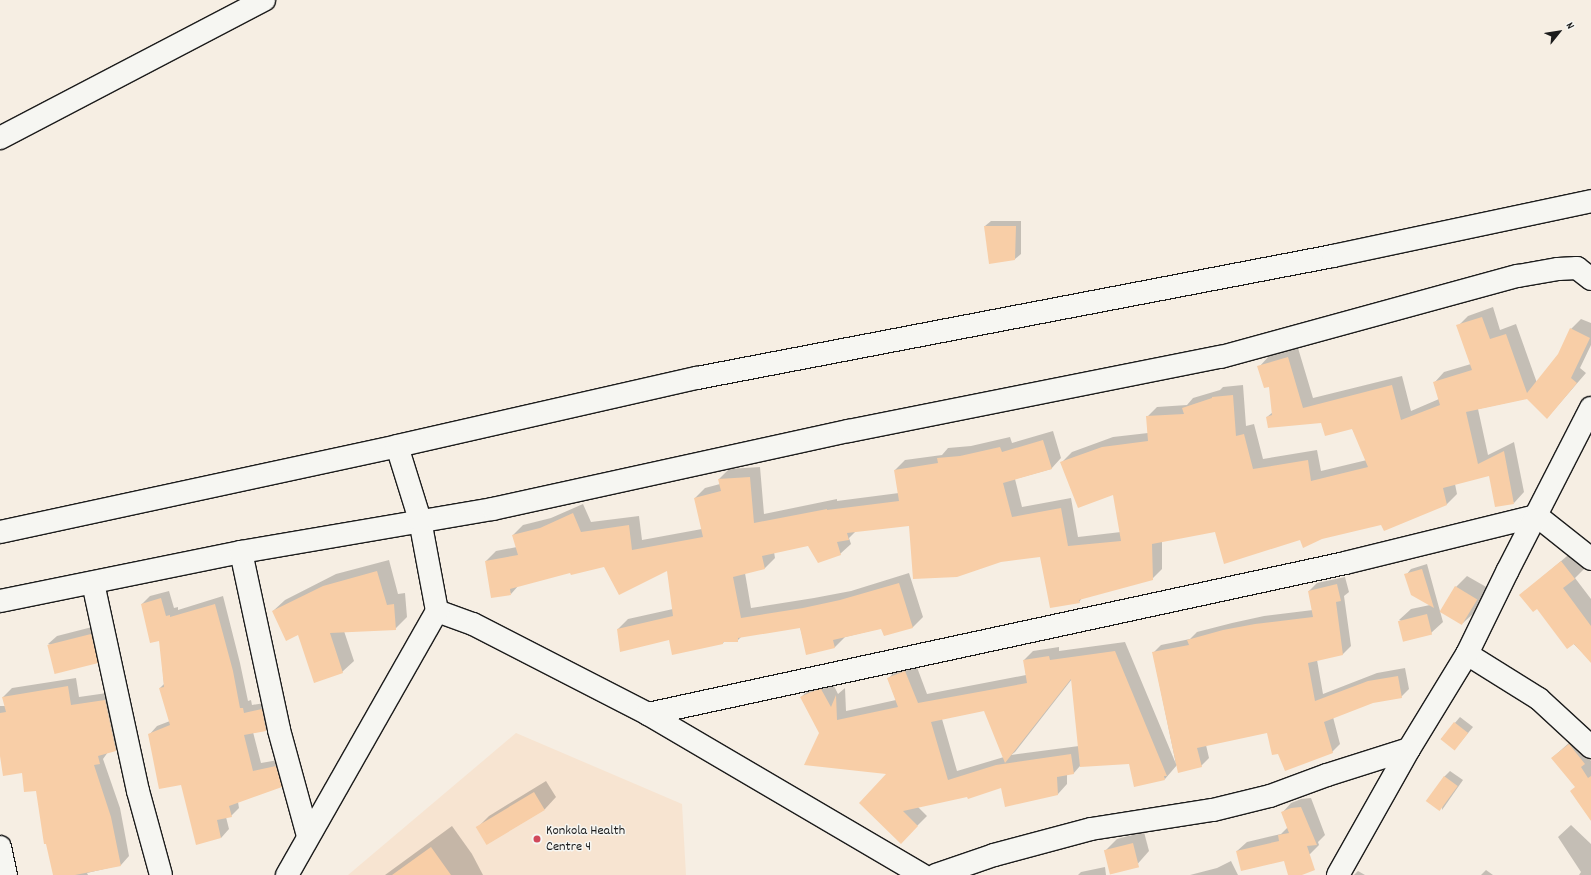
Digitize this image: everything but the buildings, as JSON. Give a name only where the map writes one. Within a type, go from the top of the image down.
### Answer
[{"type":"street","points":[[0,138],[264,0]]},
{"type":"street","points":[[0,532],[397,446],[697,378],[1333,256],[1591,201]]},
{"type":"street","points":[[0,601],[241,552],[420,520],[493,509],[849,431],[1221,357],[1518,276],[1558,269],[1577,268],[1591,279]]},
{"type":"street","points":[[1338,875],[1409,749],[1467,654],[1591,408]]},
{"type":"street","points":[[287,875],[437,611],[420,520],[397,446]]},
{"type":"street","points":[[1537,516],[1591,559]]},
{"type":"street","points":[[648,714],[1346,563],[1537,516]]},
{"type":"street","points":[[241,552],[279,730],[308,836]]},
{"type":"street","points":[[93,583],[138,791],[161,875]]},
{"type":"street","points":[[437,611],[473,624],[648,714],[922,875]]},
{"type":"street","points":[[1467,654],[1539,699],[1591,747]]},
{"type":"street","points":[[936,875],[994,855],[1091,829],[1213,810],[1270,796],[1327,775],[1409,749]]},
{"type":"street","points":[[0,847],[6,875]]},
{"type":"shaded area","name":"Konkola Health Centre 4","points":[[516,733],[682,804],[686,875],[348,875]]},
{"type":"place","name":"Konkola Health Centre 4","points":[[537,839]]}]
